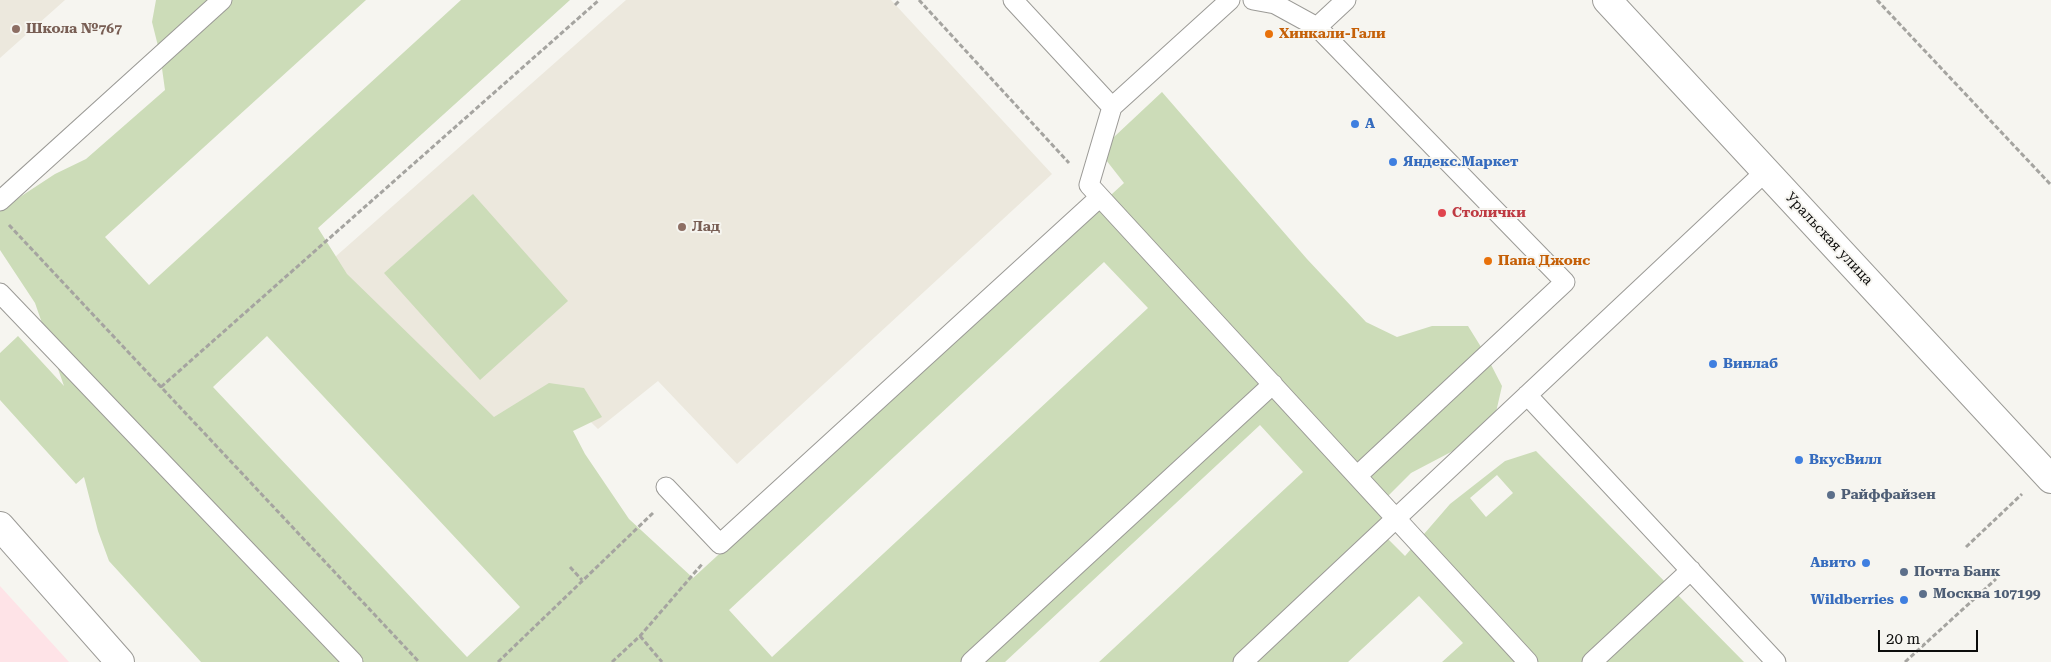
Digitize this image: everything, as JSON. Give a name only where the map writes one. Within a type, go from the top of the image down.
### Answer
[{"type":"main road","name":"Уральская улица","points":[[1607,0],[2046,481]]},
{"type":"main road","points":[[0,526],[120,662]]},
{"type":"lane","points":[[0,201],[222,0]]},
{"type":"lane","points":[[1013,0],[1112,107]]},
{"type":"lane","points":[[670,490],[720,544],[1095,191],[1112,107],[1230,0]]},
{"type":"lane","points":[[1253,0],[1274,4],[1317,27],[1565,282],[1356,476]]},
{"type":"lane","points":[[1317,27],[1346,0]]},
{"type":"lane","points":[[1243,662],[1766,172]]},
{"type":"lane","points":[[1095,191],[1528,662]]},
{"type":"lane","points":[[0,293],[353,662]]},
{"type":"lane","points":[[971,662],[1272,384]]},
{"type":"lane","points":[[1527,396],[1776,662]]},
{"type":"lane","points":[[1592,662],[1691,570]]},
{"type":"path","points":[[161,387],[599,0]]},
{"type":"path","points":[[895,4],[900,0]]},
{"type":"path","points":[[919,0],[1095,191]]},
{"type":"path","points":[[1877,0],[2051,185]]},
{"type":"path","points":[[6,223],[419,662]]},
{"type":"path","points":[[1966,547],[2046,481]]},
{"type":"path","points":[[498,662],[670,490]]},
{"type":"path","points":[[612,662],[640,636],[720,544]]},
{"type":"path","points":[[570,567],[582,580]]},
{"type":"path","points":[[1905,662],[1996,578]]},
{"type":"path","points":[[640,636],[662,662]]},
{"type":"shaded area","name":"Школа №767","points":[[0,0],[65,0],[0,58]]},
{"type":"shaded area","name":"Лад","points":[[626,0],[891,0],[1052,174],[737,464],[658,381],[598,429],[560,392],[477,456],[309,280]]},
{"type":"shaded area","points":[[0,586],[69,662],[0,662]]},
{"type":"green space","points":[[156,0],[366,0],[105,237],[149,285],[461,0],[570,0],[318,228],[347,274],[494,417],[549,383],[584,388],[602,417],[573,431],[585,454],[629,519],[693,578],[1124,183],[1099,151],[1162,92],[1307,259],[1366,322],[1397,337],[1432,326],[1468,326],[1486,355],[1502,386],[1494,421],[1470,442],[1411,473],[1387,497],[1380,531],[1405,556],[1450,504],[1505,461],[1536,451],[1744,662],[1442,662],[1463,643],[1419,596],[1348,662],[1099,662],[1303,472],[1260,425],[1005,662],[201,662],[109,561],[98,531],[84,477],[76,484],[0,400],[0,353],[18,336],[64,386],[35,303],[0,250],[0,210],[55,174],[86,159],[165,90],[160,54],[152,22]],"holes":[[[1104,262],[1148,308],[772,657],[729,610]],[[267,336],[520,607],[467,657],[213,387]],[[1497,475],[1513,493],[1486,517],[1470,498]]]},
{"type":"green space","points":[[473,194],[568,301],[480,380],[384,273]]},
{"type":"place","name":"Школа №767","points":[[16,29]]},
{"type":"place","name":"Хинкали-Гали","points":[[1269,34]]},
{"type":"place","name":"А","points":[[1355,124]]},
{"type":"place","name":"Яндекс.Маркет","points":[[1393,162]]},
{"type":"place","name":"Столички","points":[[1442,213]]},
{"type":"place","name":"Лад","points":[[682,227]]},
{"type":"place","name":"Папа Джонс","points":[[1488,261]]},
{"type":"place","name":"Винлаб","points":[[1713,364]]},
{"type":"place","name":"ВкусВилл","points":[[1799,460]]},
{"type":"place","name":"Райффайзен","points":[[1831,495]]},
{"type":"place","name":"Авито","points":[[1866,563]]},
{"type":"place","name":"Почта Банк","points":[[1904,572]]},
{"type":"place","name":"Москва 107199","points":[[1923,594]]},
{"type":"place","name":"Wildberries","points":[[1904,600]]}]
